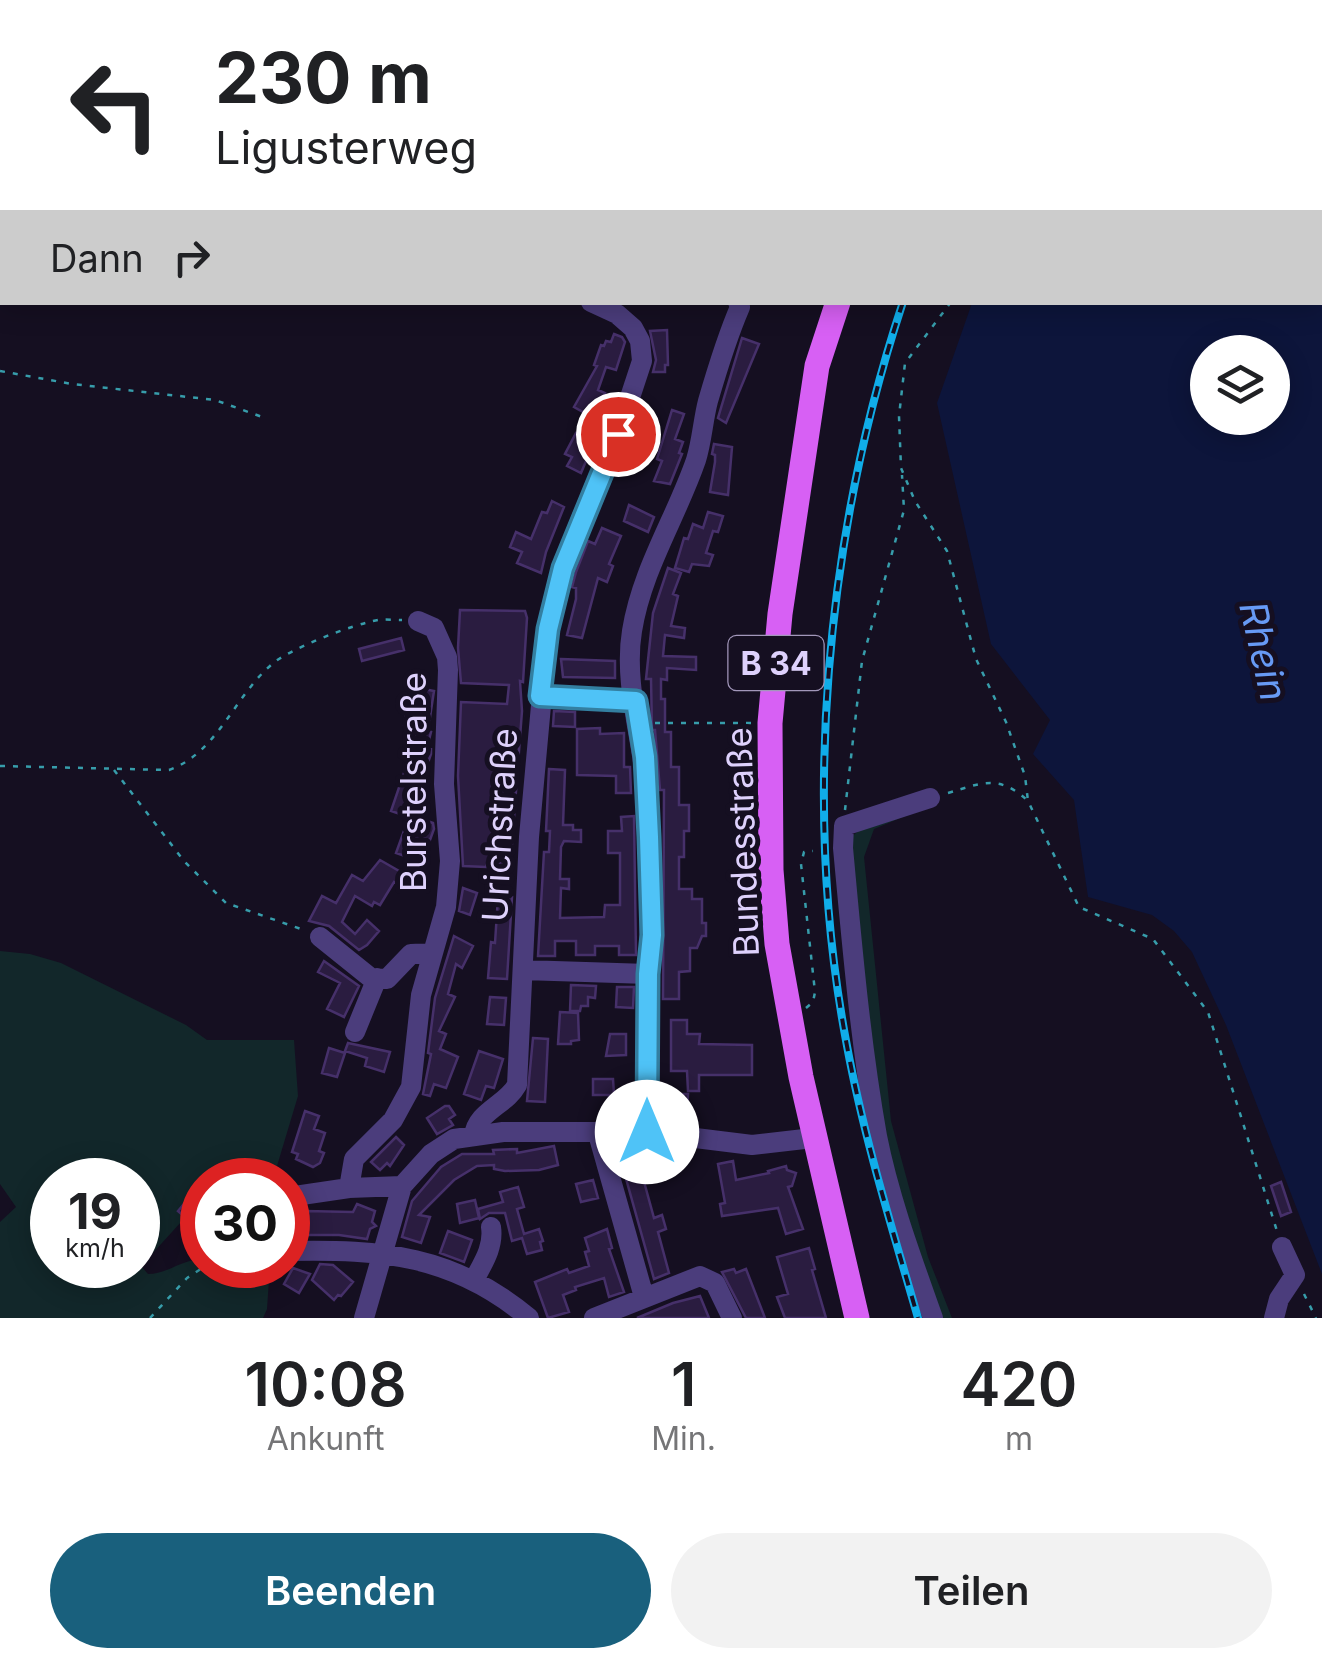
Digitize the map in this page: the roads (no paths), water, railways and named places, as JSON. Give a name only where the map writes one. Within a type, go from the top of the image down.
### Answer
[{"type":"main road","name":"Bundesstraße","points":[[837,305],[818,366],[791,524],[770,722],[771,870],[777,944],[812,1138],[857,1318]]},
{"type":"street","name":"Urichstraße","points":[[474,1136],[480,1119],[517,1085],[540,696],[548,629],[563,568],[610,455],[642,361],[640,341],[633,328],[617,314],[598,305]]},
{"type":"street","points":[[647,1132],[648,974],[652,935],[645,757],[630,669],[632,632],[656,547],[696,461],[708,403],[739,305]]},
{"type":"street","name":"Burstelstraße","points":[[349,1188],[354,1158],[394,1120],[411,1087],[421,996],[446,907],[450,862],[444,784],[447,657],[434,628],[418,621]]},
{"type":"street","points":[[540,696],[637,712]]},
{"type":"street","points":[[930,798],[844,826],[858,1011],[878,1140],[933,1318]]},
{"type":"street","points":[[320,937],[371,978],[386,978],[411,954],[431,953]]},
{"type":"street","points":[[524,970],[648,974]]},
{"type":"street","points":[[355,1032],[377,978]]},
{"type":"street","points":[[364,1318],[402,1186],[430,1154],[454,1139],[502,1132],[647,1132],[752,1144],[812,1138]]},
{"type":"street","points":[[598,1134],[644,1297]]},
{"type":"street","points":[[310,1194],[402,1186]]},
{"type":"street","points":[[474,1280],[488,1252],[491,1227]]},
{"type":"street","points":[[1274,1318],[1279,1299],[1295,1275],[1282,1247]]},
{"type":"street","points":[[310,1251],[419,1258],[474,1280],[529,1318]]},
{"type":"street","points":[[594,1318],[700,1276],[716,1282],[732,1318]]},
{"type":"water","name":"Rhein","points":[[971,305],[1322,305],[1322,1274],[1226,1025],[1192,952],[1174,931],[1152,915],[1088,897],[1074,800],[1033,754],[1050,720],[991,644],[937,403]]},
{"type":"railway","points":[[902,305],[855,482],[839,576],[824,766],[833,954],[847,1046],[879,1183],[918,1318]]}]
